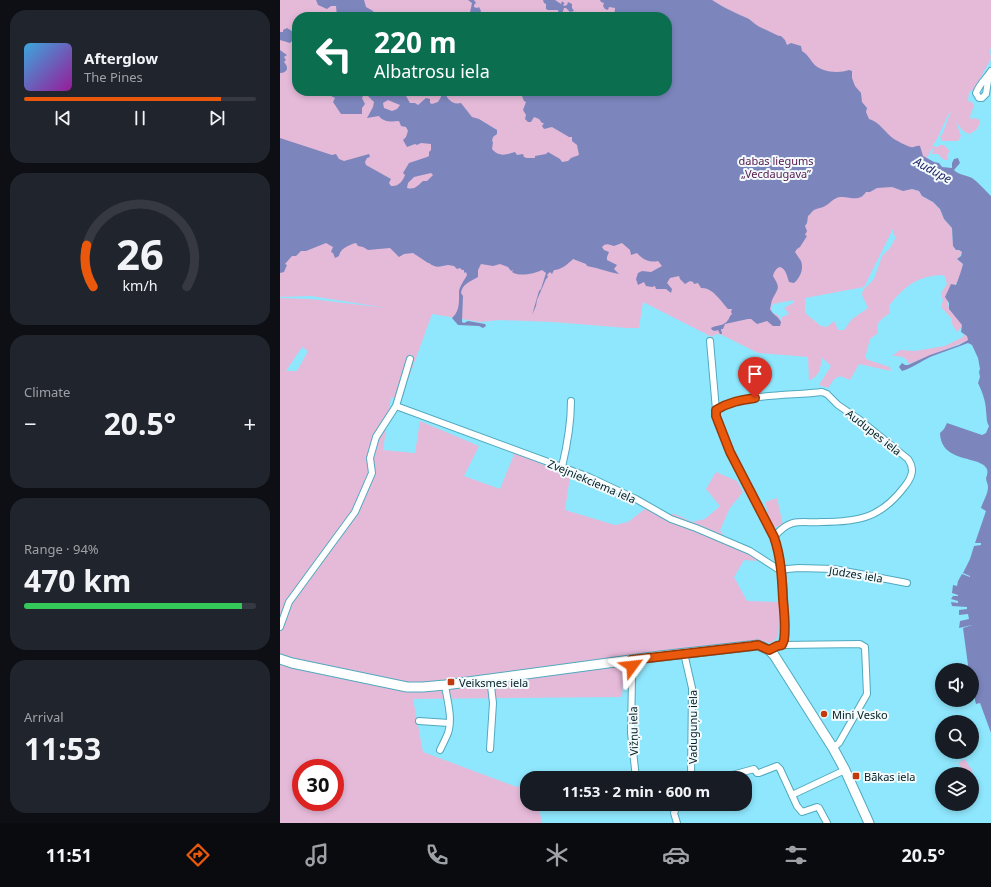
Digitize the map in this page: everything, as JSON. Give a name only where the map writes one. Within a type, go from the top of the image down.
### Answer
[{"type":"main road","points":[[280,659],[292,663],[407,687],[445,685],[684,653],[758,645],[769,650],[777,660],[833,748],[845,770],[869,823]]},
{"type":"street","points":[[710,341],[716,416],[718,423],[730,452],[774,537],[778,548],[785,631],[782,645]]},
{"type":"street","points":[[280,627],[289,602],[355,512],[372,474],[370,458],[376,437],[396,406],[410,359]]},
{"type":"street","name":"Audupes iela","points":[[716,410],[723,405],[743,399],[822,392],[828,394],[838,405],[860,420],[908,459],[912,464],[911,477],[904,488],[892,502],[871,516],[842,522],[794,523],[782,528],[774,537]]},
{"type":"street","points":[[562,467],[565,456],[571,402]]},
{"type":"street","name":"Zvejniekciema iela","points":[[396,406],[589,477],[629,496],[671,519],[750,551],[781,571]]},
{"type":"street","name":"Jūdzes iela","points":[[781,571],[799,568],[834,569],[907,583]]},
{"type":"street","points":[[769,650],[782,645],[860,644],[865,647],[867,694],[839,743],[833,748]]},
{"type":"street","name":"Vaduguņu iela","points":[[684,653],[692,688],[691,771]]},
{"type":"street","name":"Vižņu iela","points":[[631,660],[631,733],[635,771]]},
{"type":"street","points":[[490,678],[493,703],[490,749]]},
{"type":"street","points":[[440,750],[449,731],[449,713],[445,685]]},
{"type":"street","points":[[419,721],[449,723]]},
{"type":"street","points":[[747,771],[754,769],[757,773],[759,773],[776,766],[780,769],[800,810],[802,812],[817,807],[827,823]]},
{"type":"street","points":[[792,795],[845,770]]},
{"type":"street","points":[[675,811],[674,814],[677,823]]},
{"type":"green space","name":"dabas liegums „Vecdaugava”","points":[[280,0],[991,0],[991,59],[974,89],[969,92],[968,101],[972,102],[974,106],[970,116],[971,120],[974,118],[980,120],[979,125],[969,134],[963,131],[956,122],[961,136],[958,141],[942,141],[940,136],[942,135],[951,111],[932,146],[937,147],[944,145],[950,151],[947,155],[948,160],[944,160],[938,154],[932,154],[932,148],[912,189],[919,191],[922,196],[933,202],[940,209],[944,219],[952,228],[953,246],[956,250],[962,252],[958,260],[963,264],[961,275],[947,300],[949,309],[963,326],[957,332],[952,324],[952,319],[941,307],[943,301],[941,293],[947,284],[944,275],[927,277],[906,287],[889,306],[890,313],[878,323],[878,333],[870,339],[865,358],[890,367],[891,371],[859,364],[850,380],[840,376],[834,379],[828,388],[819,385],[831,366],[822,358],[819,372],[809,381],[808,357],[758,353],[722,335],[716,334],[712,337],[643,302],[639,328],[500,320],[480,322],[432,314],[400,402],[391,397],[383,450],[415,453],[420,421],[479,446],[464,476],[500,489],[515,452],[570,477],[565,510],[615,525],[628,522],[646,508],[659,515],[675,514],[692,522],[705,519],[720,506],[706,489],[716,472],[737,481],[743,492],[730,508],[720,530],[729,544],[755,556],[757,561],[744,560],[734,577],[747,601],[780,602],[778,637],[771,643],[755,640],[625,656],[622,697],[413,699],[423,752],[517,787],[519,786],[520,811],[539,811],[542,823],[280,823],[280,298],[311,299],[387,308],[311,296],[280,297]],"holes":[[[893,229],[893,234],[896,237],[890,248],[882,256],[874,279],[863,290],[862,295],[868,308],[852,319],[844,330],[838,330],[834,321],[827,327],[821,326],[805,313],[805,298],[864,287]],[[794,300],[793,303],[784,308],[789,314],[782,317],[782,322],[778,315],[772,313],[771,309],[773,304]],[[302,347],[308,351],[297,371],[286,371]]]},
{"type":"green space","points":[[963,334],[967,336],[967,341],[909,364],[908,361],[900,356],[892,356],[900,350],[915,351],[945,346],[963,337]]},
{"type":"green space","points":[[777,498],[783,525],[772,528],[765,502]]},
{"type":"green space","points":[[965,759],[970,767],[961,767],[958,763]]},
{"type":"water","points":[[316,0],[364,0],[366,7],[374,12],[337,12],[336,6],[331,6],[327,9],[318,5]]},
{"type":"water","points":[[468,0],[474,0],[476,3],[474,7],[479,7],[480,12],[470,12],[472,3]]},
{"type":"water","points":[[543,0],[555,0],[561,4],[562,1],[565,4],[563,4],[564,6],[567,5],[568,2],[572,4],[574,11],[570,12],[566,8],[564,8],[563,12],[558,12],[558,10],[548,10],[546,9],[546,4]]},
{"type":"water","name":"Audupe","points":[[600,0],[712,0],[749,19],[760,27],[781,36],[787,45],[791,43],[801,46],[802,51],[816,66],[835,72],[852,71],[852,78],[855,86],[861,93],[862,102],[867,108],[866,112],[869,119],[873,120],[891,137],[907,146],[920,146],[923,156],[939,163],[942,167],[952,168],[954,159],[958,158],[960,163],[954,170],[960,174],[972,178],[991,196],[991,733],[979,703],[979,663],[968,663],[963,628],[972,625],[959,628],[960,621],[969,619],[968,614],[959,615],[959,610],[967,609],[967,607],[952,606],[951,602],[958,603],[958,601],[951,599],[953,596],[958,596],[952,593],[953,585],[957,586],[962,574],[970,577],[963,573],[970,559],[974,546],[981,545],[981,543],[975,543],[986,511],[981,508],[988,490],[986,478],[987,469],[977,462],[947,450],[942,443],[940,433],[947,423],[982,435],[986,433],[989,426],[987,421],[985,400],[978,383],[980,369],[978,358],[972,345],[968,343],[930,357],[905,370],[902,371],[899,367],[902,363],[908,365],[968,340],[967,336],[961,332],[962,325],[949,309],[949,303],[945,297],[951,284],[956,285],[961,272],[963,264],[957,259],[961,256],[962,252],[956,250],[953,246],[952,228],[944,219],[940,209],[933,202],[922,196],[919,191],[912,189],[903,191],[892,187],[877,188],[870,192],[866,192],[857,198],[840,197],[834,199],[824,207],[814,210],[808,216],[805,226],[807,231],[805,235],[807,236],[795,252],[802,264],[802,270],[798,279],[794,283],[789,282],[785,271],[780,267],[776,269],[773,275],[778,287],[770,309],[781,322],[780,326],[773,326],[767,321],[757,324],[751,319],[748,319],[725,324],[723,329],[721,329],[722,334],[720,334],[718,330],[715,331],[711,328],[724,324],[732,314],[732,309],[728,309],[713,292],[705,288],[701,288],[698,283],[694,284],[690,281],[685,284],[679,276],[670,278],[667,283],[672,289],[671,293],[666,289],[656,289],[655,286],[646,286],[644,282],[638,285],[636,279],[638,273],[642,271],[651,272],[662,266],[658,261],[646,260],[637,253],[631,255],[630,250],[622,243],[614,246],[606,244],[602,247],[604,250],[609,252],[607,260],[617,265],[614,269],[619,274],[587,266],[586,264],[573,259],[562,268],[554,270],[552,274],[550,272],[547,275],[548,277],[537,300],[532,315],[539,291],[546,273],[542,270],[531,274],[522,275],[515,274],[512,272],[513,270],[511,271],[508,267],[500,264],[493,266],[481,264],[478,270],[478,277],[465,285],[461,293],[463,296],[462,322],[464,323],[468,321],[485,324],[486,326],[483,328],[479,326],[458,325],[452,318],[458,309],[459,290],[467,275],[466,272],[464,273],[464,270],[460,268],[457,269],[454,266],[434,266],[413,253],[404,254],[399,257],[390,248],[368,250],[358,246],[356,243],[345,248],[341,251],[339,256],[335,258],[331,252],[333,247],[326,243],[306,251],[301,251],[296,256],[292,256],[285,264],[287,265],[284,272],[280,273],[280,138],[332,155],[336,154],[339,159],[344,161],[369,154],[370,157],[367,158],[365,162],[366,165],[391,179],[389,183],[391,186],[396,186],[402,181],[405,175],[403,173],[409,163],[429,156],[431,144],[421,143],[407,147],[403,140],[408,131],[406,127],[401,126],[399,121],[388,121],[379,116],[367,118],[374,102],[368,96],[406,96],[410,103],[415,103],[418,105],[426,98],[430,99],[430,103],[432,104],[438,102],[441,96],[446,96],[452,102],[461,103],[472,117],[479,119],[497,130],[497,134],[493,137],[492,141],[492,149],[495,152],[505,154],[515,152],[517,155],[523,154],[524,157],[527,158],[535,158],[535,156],[546,154],[548,152],[560,159],[562,162],[568,161],[579,155],[577,145],[572,141],[572,137],[569,137],[552,127],[544,129],[542,126],[544,123],[542,123],[539,119],[534,117],[531,122],[528,122],[525,119],[526,115],[523,110],[526,102],[522,96],[672,96],[672,12],[615,12],[615,8],[609,7],[608,10],[603,6],[604,3]],"holes":[[[388,100],[400,105],[397,109],[392,111],[384,108],[383,103]],[[431,173],[433,175],[427,181],[423,181],[414,188],[407,188],[408,183],[414,177]]]},
{"type":"water","points":[[287,28],[292,31],[292,41],[290,43],[280,40],[280,32],[283,32],[283,30]]},
{"type":"water","points":[[280,50],[287,55],[284,57],[286,60],[284,62],[287,69],[283,73],[280,73]]},
{"type":"water","points":[[331,96],[363,96],[362,98],[365,104],[362,108],[362,114],[341,114],[333,102],[335,98]]},
{"type":"place","name":"Veiksmes iela","points":[[451,682]]},
{"type":"place","name":"Mini Vesko","points":[[824,714]]},
{"type":"place","name":"Bākas iela","points":[[856,776]]},
{"type":"route","points":[[632,666],[631,660],[758,645],[769,650],[782,645],[785,631],[778,548],[774,537],[730,452],[716,416],[716,410],[723,405],[743,399],[755,398]]}]
